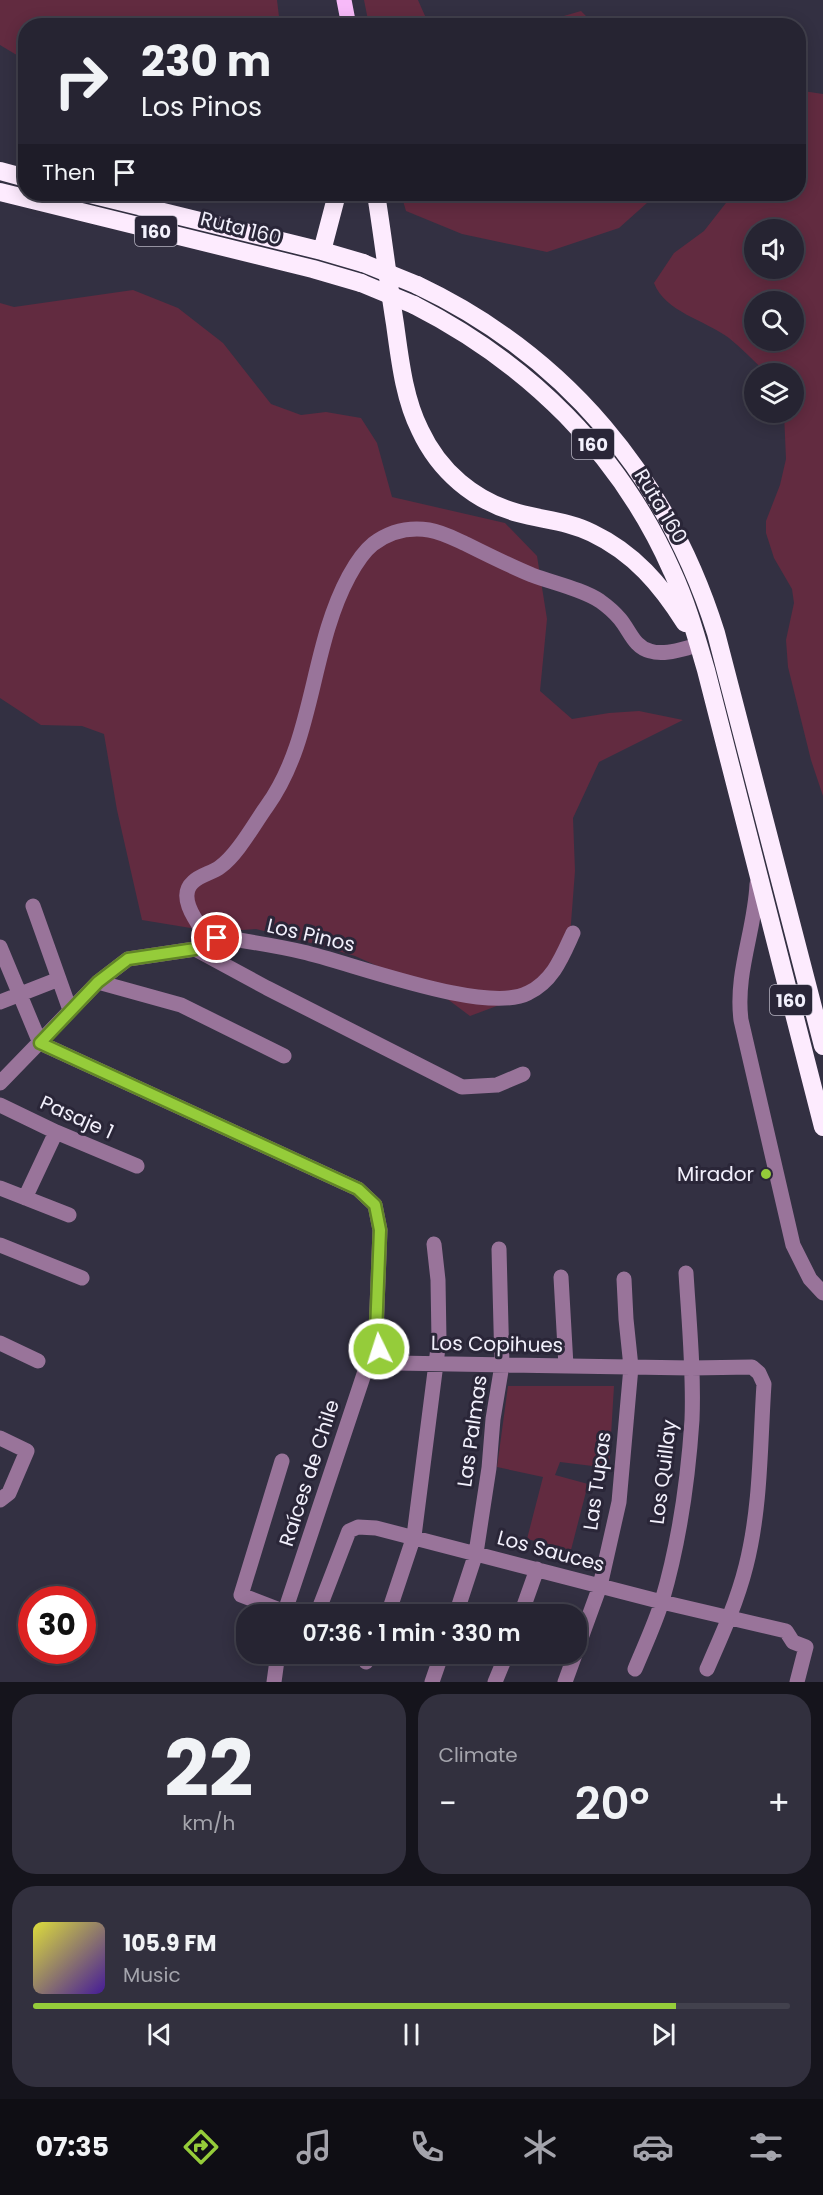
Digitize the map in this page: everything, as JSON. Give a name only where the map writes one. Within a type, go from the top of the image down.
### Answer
[{"type":"highway","points":[[0,171],[18,176]]},
{"type":"highway","name":"Ruta 160","points":[[0,192],[18,196]]},
{"type":"highway","name":"Ruta 160","points":[[37,201],[313,269],[361,283],[414,305],[469,335],[514,367],[555,403],[593,444],[626,487],[657,538],[684,598],[699,645],[823,1127]]},
{"type":"highway","name":"Ruta 160","points":[[118,201],[322,251],[363,263],[417,285],[461,308],[506,336],[571,391],[594,415],[628,456],[654,494],[675,531],[701,587],[716,633],[823,1047]]},
{"type":"highway","points":[[322,251],[335,201]]},
{"type":"highway","points":[[377,201],[405,386],[419,429],[438,461],[465,487],[490,503],[520,513],[573,525],[624,552],[654,579],[699,645]]},
{"type":"main road","points":[[344,0],[347,18]]},
{"type":"street","points":[[210,942],[189,909],[188,886],[194,880],[221,867],[272,799],[300,733],[328,627],[342,589],[357,562],[370,546],[382,537],[412,529],[430,530],[449,536],[531,574],[598,600],[621,620],[638,645],[649,651],[673,651],[699,645]]},
{"type":"street","points":[[758,872],[755,914],[740,979],[741,1020],[793,1245],[803,1268],[823,1293]]},
{"type":"street","points":[[33,906],[70,1010]]},
{"type":"street","name":"Los Pinos","points":[[1,1079],[40,1043],[98,982],[128,959],[195,949],[217,938],[226,938],[302,951],[467,997],[501,999],[526,995],[543,984],[556,969],[573,933]]},
{"type":"street","points":[[0,947],[18,995],[40,1043],[358,1189],[375,1205],[380,1230],[376,1333],[379,1349]]},
{"type":"street","points":[[195,949],[462,1087],[497,1085],[523,1074]]},
{"type":"street","points":[[0,1002],[59,979]]},
{"type":"street","points":[[98,982],[181,1005],[284,1056]]},
{"type":"street","name":"Pasaje 1","points":[[0,1105],[56,1132],[137,1166]]},
{"type":"street","points":[[25,1197],[56,1132]]},
{"type":"street","points":[[0,1188],[69,1215]]},
{"type":"street","points":[[391,1604],[414,1536],[440,1340],[434,1244]]},
{"type":"street","points":[[0,1245],[82,1278]]},
{"type":"street","name":"Las Palmas","points":[[459,1604],[476,1553],[502,1365],[499,1249]]},
{"type":"street","name":"Los Quillay","points":[[635,1669],[662,1602],[685,1487],[692,1419],[686,1274]]},
{"type":"street","points":[[561,1277],[566,1366]]},
{"type":"street","name":"Las Tupas","points":[[565,1682],[600,1586],[619,1502],[631,1367],[624,1279]]},
{"type":"street","points":[[0,1343],[38,1360]]},
{"type":"street","name":"Los Copihues","points":[[379,1349],[386,1359],[395,1363],[752,1367],[759,1373],[764,1384],[756,1513],[746,1566],[730,1617],[707,1669]]},
{"type":"street","name":"Raíces de Chile","points":[[287,1604],[367,1365],[379,1349]]},
{"type":"street","points":[[0,1438],[27,1451],[9,1493],[0,1500]]},
{"type":"street","points":[[262,1604],[241,1595],[282,1461]]},
{"type":"street","name":"Los Sauces","points":[[321,1604],[349,1531],[358,1527],[376,1528],[662,1602],[786,1631],[794,1642],[806,1647],[797,1682]]},
{"type":"street","points":[[525,1604],[537,1569]]},
{"type":"street","points":[[274,1682],[276,1664]]},
{"type":"street","points":[[432,1682],[438,1664]]},
{"type":"street","points":[[495,1682],[502,1664]]},
{"type":"shaded area","points":[[0,0],[277,0],[279,18],[18,18],[18,56],[0,45]]},
{"type":"shaded area","points":[[364,0],[418,0],[426,18],[368,18]]},
{"type":"shaded area","points":[[581,11],[588,18],[557,18]]},
{"type":"shaded area","points":[[806,91],[823,94],[823,796],[811,760],[788,667],[786,640],[794,603],[792,589],[774,558],[766,533],[766,521],[780,485],[786,459],[784,423],[804,423],[804,363],[756,363],[729,338],[667,301],[659,293],[654,283],[674,253],[704,231],[728,201],[806,201]]},
{"type":"shaded area","points":[[403,201],[649,201],[619,228],[547,252],[462,234],[406,211]]},
{"type":"shaded area","points":[[133,290],[178,308],[223,343],[271,404],[301,415],[326,412],[361,418],[377,443],[392,497],[505,523],[537,556],[547,619],[540,691],[572,719],[639,711],[683,720],[599,762],[573,818],[575,871],[568,962],[521,997],[470,1016],[442,995],[355,956],[311,943],[256,929],[215,932],[142,920],[117,810],[104,734],[82,726],[41,725],[0,698],[0,303],[14,307]]},
{"type":"shaded area","points":[[508,1386],[614,1386],[609,1468],[560,1462],[555,1475],[588,1484],[571,1550],[527,1539],[543,1477],[497,1467]]},
{"type":"place","name":"Mirador","points":[[766,1174]]},
{"type":"route","points":[[217,938],[195,949],[128,959],[98,982],[40,1043],[358,1189],[375,1205],[380,1230],[376,1333],[379,1349]]}]
